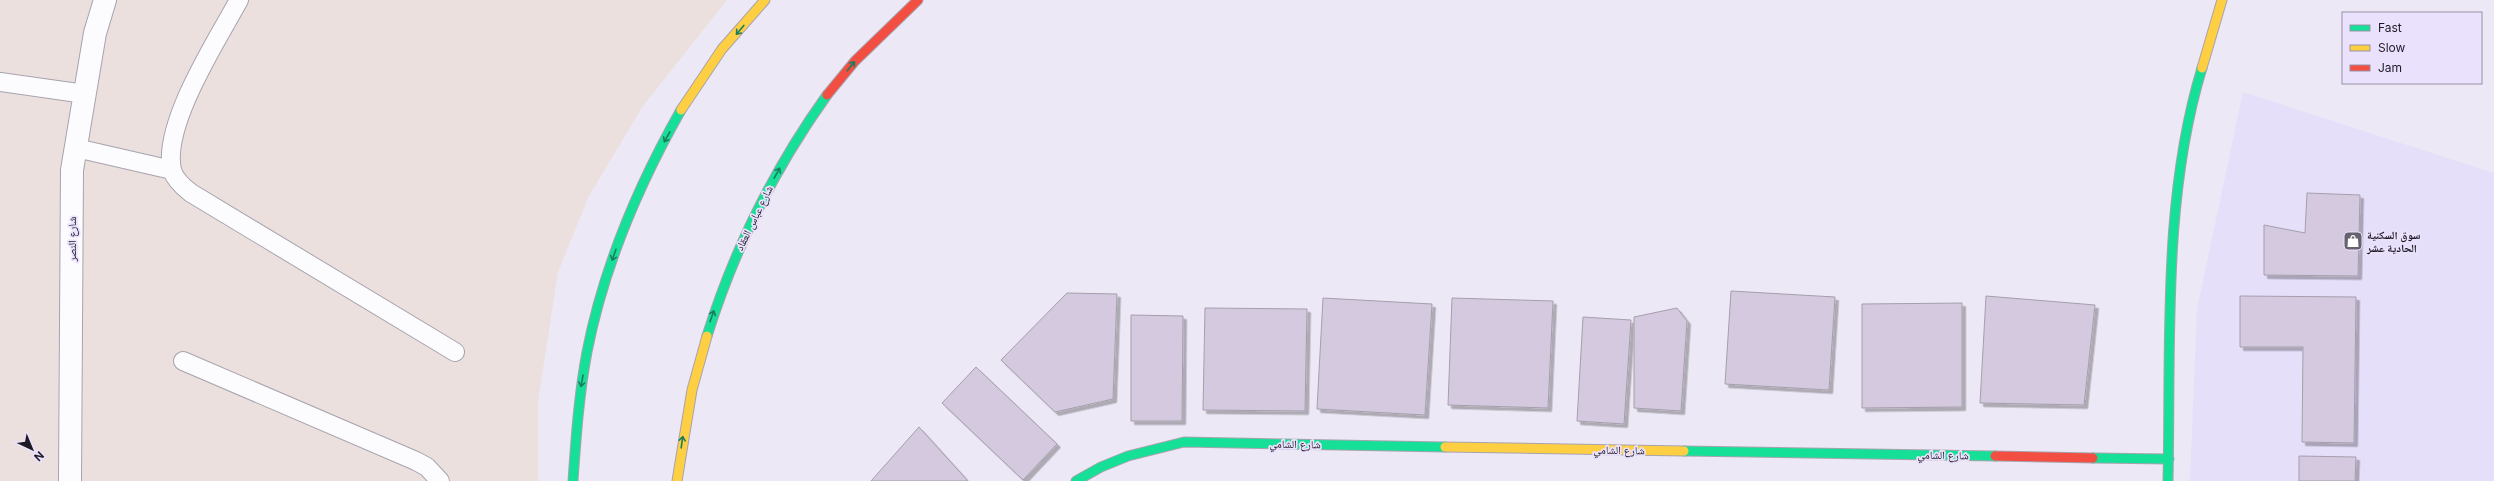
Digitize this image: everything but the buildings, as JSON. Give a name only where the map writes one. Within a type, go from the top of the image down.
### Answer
[{"type":"street","name":"شارع النصر","points":[[70,481],[72,170],[95,33],[105,0]]},
{"type":"street","points":[[573,481],[579,398],[588,343],[602,289],[621,235],[642,183],[667,135],[695,90],[726,46],[765,0]]},
{"type":"street","name":"شارع عباس العقاد","points":[[677,481],[691,393],[707,332],[727,274],[752,216],[783,162],[816,111],[855,62],[918,0]]},
{"type":"street","points":[[2168,481],[2174,217],[2180,160],[2193,96],[2222,0]]},
{"type":"street","name":"شارع الشامي","points":[[1076,481],[1116,459],[1150,448],[1184,442],[2169,459]]},
{"type":"lane","points":[[239,0],[187,95],[178,120],[171,159],[172,170],[177,180],[191,193],[456,352]]},
{"type":"lane","points":[[0,82],[85,94]]},
{"type":"lane","points":[[76,148],[172,170]]},
{"type":"lane","points":[[183,361],[416,461],[427,467],[440,481]]},
{"type":"shaded area","points":[[0,0],[727,0],[643,106],[589,196],[558,272],[538,402],[538,481],[0,481]]},
{"type":"shaded area","name":"سوق السكنية الحادية عشر","points":[[2243,92],[2494,173],[2494,481],[2190,481],[2197,309]]},
{"type":"traffic: fast","points":[[2168,481],[2171,273],[2174,220],[2180,169],[2189,118],[2202,68]]},
{"type":"traffic: fast","points":[[707,336],[730,272],[757,211],[790,152],[827,95]]},
{"type":"traffic: fast","points":[[573,481],[578,416],[584,368],[594,320],[603,288],[624,227],[637,197],[681,110]]},
{"type":"traffic: fast","points":[[1076,481],[1101,467],[1128,456],[1184,442],[1445,447]]},
{"type":"traffic: fast","points":[[1684,451],[1995,456]]},
{"type":"traffic: fast","points":[[2093,458],[2169,459]]},
{"type":"traffic: slow","points":[[681,110],[722,49],[765,0]]},
{"type":"traffic: slow","points":[[2202,68],[2222,0]]},
{"type":"traffic: slow","points":[[677,481],[692,390],[707,336]]},
{"type":"traffic: slow","points":[[1445,447],[1684,451]]},
{"type":"traffic: jam","points":[[827,95],[855,61],[918,0]]},
{"type":"traffic: jam","points":[[1995,456],[2093,458]]},
{"type":"place","name":"سوق السكنية الحادية عشر","points":[[2353,241]]}]
